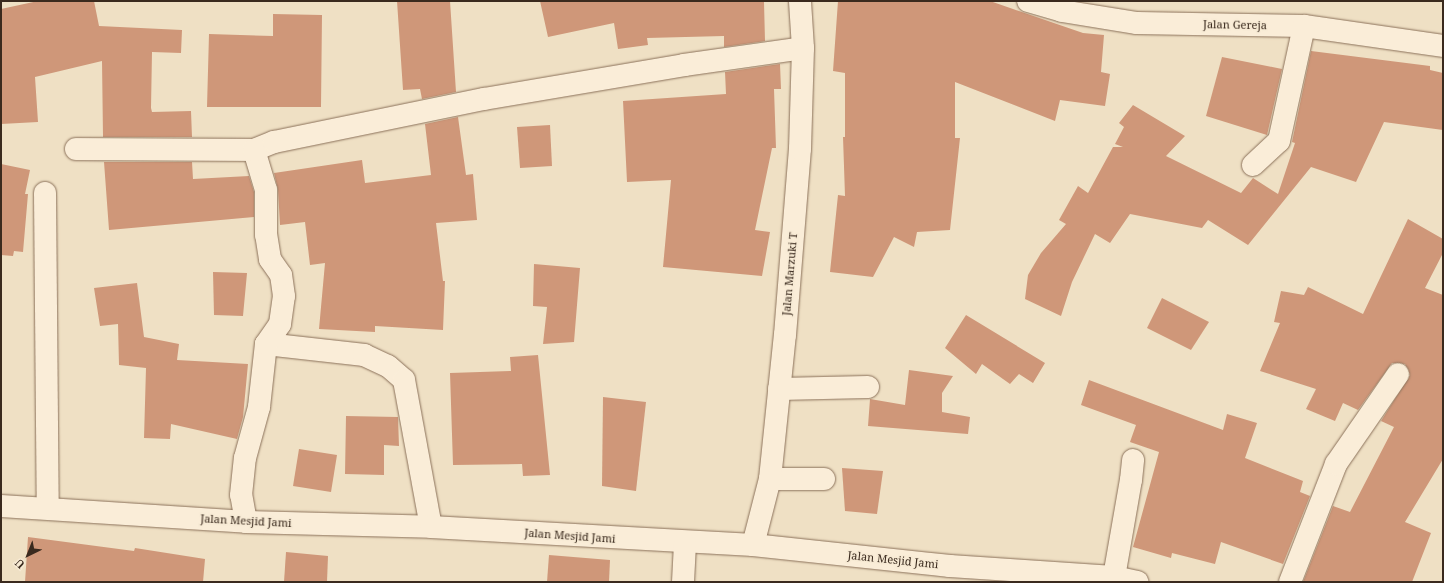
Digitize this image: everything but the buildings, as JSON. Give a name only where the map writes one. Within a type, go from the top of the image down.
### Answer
[{"type":"street","name":"Jalan Marzuki T","points":[[753,545],[770,478],[800,149],[803,48],[800,1]]},
{"type":"street","name":"Jalan Gereja","points":[[1028,1],[1062,11],[1137,23],[1304,26],[1443,46]]},
{"type":"street","points":[[1252,166],[1279,141],[1304,26]]},
{"type":"street","points":[[76,149],[254,150],[274,142],[484,98],[684,65],[803,48]]},
{"type":"street","points":[[246,522],[241,495],[245,458],[259,407],[266,344],[280,324],[284,296],[281,275],[270,259],[266,235],[266,190],[254,150]]},
{"type":"street","points":[[45,193],[48,507]]},
{"type":"street","points":[[266,344],[364,355],[388,366],[404,380],[431,527]]},
{"type":"street","points":[[1290,582],[1336,464],[1398,374]]},
{"type":"street","points":[[779,389],[868,387]]},
{"type":"street","points":[[1114,576],[1132,480],[1132,460]]},
{"type":"street","points":[[770,478],[824,479]]},
{"type":"street","name":"Jalan Mesjid Jami","points":[[1,506],[48,507],[246,522],[431,527],[685,543],[753,545],[950,566],[1114,576],[1137,582]]},
{"type":"street","points":[[683,582],[685,543]]}]
